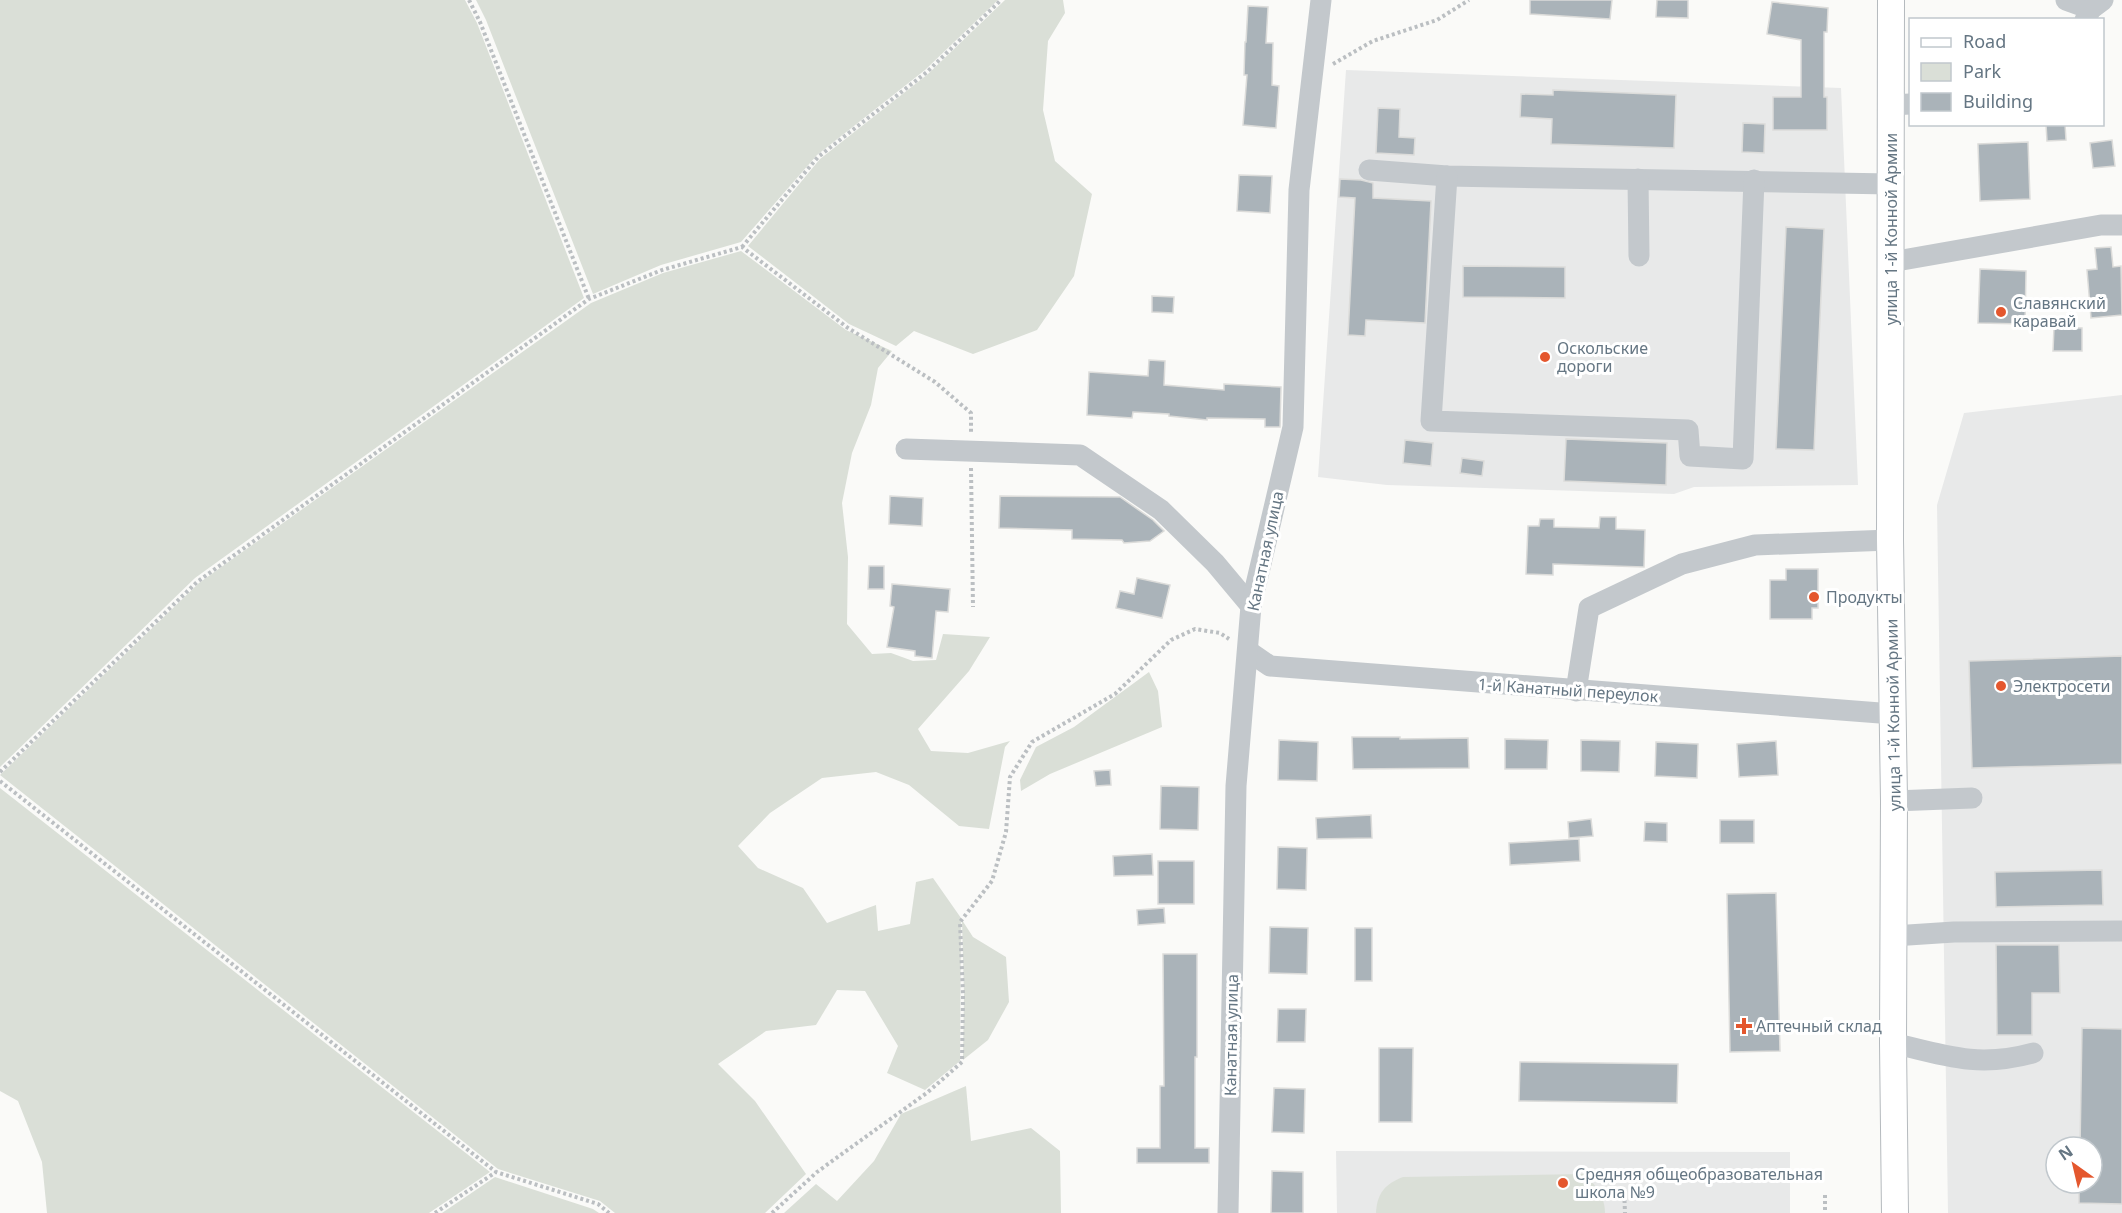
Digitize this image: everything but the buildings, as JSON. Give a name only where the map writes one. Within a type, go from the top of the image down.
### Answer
[{"type":"main road","name":"улица 1-й Конной Армии","points":[[1892,0],[1901,105],[1891,184],[1890,540],[1894,801],[1895,1213]]},
{"type":"street","name":"Канатная улица","points":[[1228,1213],[1236,786],[1251,606],[1293,428],[1299,190],[1321,0]]},
{"type":"street","points":[[2066,0],[2093,10]]},
{"type":"street","points":[[1369,170],[1447,176],[1891,184]]},
{"type":"street","points":[[1447,176],[1431,421],[1688,430],[1690,456],[1743,459],[1754,180]]},
{"type":"street","points":[[1638,179],[1639,256]]},
{"type":"street","points":[[1891,262],[2101,225],[2122,225]]},
{"type":"street","points":[[906,449],[1080,455],[1161,510],[1215,563],[1251,606]]},
{"type":"street","points":[[1576,691],[1590,608],[1682,564],[1755,545],[1890,540]]},
{"type":"street","name":"1-й Канатный переулок","points":[[1248,651],[1270,666],[1893,714]]},
{"type":"street","points":[[1894,801],[1972,798]]},
{"type":"street","points":[[1893,936],[1954,932],[2120,932]]},
{"type":"street","points":[[1893,1043],[1971,1061],[2009,1060],[2033,1053]]},
{"type":"path","points":[[469,0],[480,22],[589,299]]},
{"type":"path","points":[[0,772],[197,582],[589,299],[662,270],[742,247],[818,158],[927,72],[1001,0]]},
{"type":"path","points":[[1311,76],[1373,41],[1437,20],[1469,0]]},
{"type":"path","points":[[742,247],[848,328],[935,382],[971,412],[973,607]]},
{"type":"path","points":[[772,1213],[817,1172],[928,1092],[962,1062],[963,994],[960,922],[992,881],[1006,832],[1010,777],[1032,742],[1115,694],[1171,640],[1195,629],[1220,633],[1248,651]]},
{"type":"path","points":[[0,781],[495,1172],[598,1204],[609,1213]]},
{"type":"path","points":[[435,1213],[495,1172]]},
{"type":"path","points":[[1624,1188],[1625,1213]]},
{"type":"path","points":[[1825,1195],[1826,1213]]},
{"type":"shaded area","points":[[1346,70],[1841,88],[1858,485],[1694,487],[1674,494],[1387,485],[1318,477]]},
{"type":"shaded area","points":[[2122,395],[2122,1213],[1948,1213],[1937,505],[1964,413]]},
{"type":"shaded area","name":"Средняя общеобразовательная школа №9","points":[[1336,1151],[1790,1152],[1790,1213],[1337,1213]]},
{"type":"green space","points":[[0,0],[465,0],[477,23],[584,298],[195,578],[0,767]]},
{"type":"green space","points":[[476,0],[998,0],[925,70],[817,155],[741,242],[661,265],[593,294],[486,20]]},
{"type":"green space","points":[[1005,0],[1063,0],[1065,13],[1048,41],[1043,110],[1055,161],[1092,194],[1074,276],[1037,330],[973,354],[914,331],[896,346],[849,324],[748,246],[820,159],[928,74]]},
{"type":"green space","points":[[741,251],[846,330],[892,351],[878,368],[871,405],[852,453],[842,503],[848,557],[847,624],[872,654],[891,653],[913,661],[936,660],[943,634],[990,637],[969,671],[918,729],[931,751],[968,753],[1010,741],[1005,747],[989,829],[959,826],[909,785],[876,772],[822,778],[770,813],[738,846],[758,868],[803,888],[827,923],[876,905],[878,931],[910,924],[916,882],[933,878],[961,918],[960,1061],[925,1090],[887,1073],[898,1046],[865,991],[837,990],[816,1025],[766,1031],[718,1064],[755,1101],[806,1174],[765,1213],[615,1213],[600,1201],[498,1169],[0,775],[199,583],[591,303],[663,273]]},
{"type":"green space","points":[[1149,672],[1158,691],[1162,727],[1050,774],[1021,791],[1020,780],[1036,747],[1074,727]]},
{"type":"green space","points":[[0,788],[490,1172],[429,1213],[47,1213],[42,1162],[18,1101],[0,1091]]},
{"type":"green space","points":[[962,920],[973,937],[1006,957],[1009,1002],[988,1040],[963,1060],[964,995]]},
{"type":"green space","points":[[966,1086],[971,1141],[1031,1128],[1060,1151],[1061,1213],[784,1213],[816,1184],[837,1201],[874,1161],[901,1114]]},
{"type":"green space","points":[[1585,1174],[1602,1196],[1605,1213],[1376,1213],[1378,1200],[1383,1190],[1403,1177]]},
{"type":"green space","points":[[495,1177],[593,1209],[599,1213],[442,1213]]},
{"type":"place","name":"Славянский каравай","points":[[2001,312]]},
{"type":"place","name":"Оскольские дороги","points":[[1545,357]]},
{"type":"place","name":"Продукты","points":[[1814,597]]},
{"type":"place","name":"Электросети","points":[[2001,686]]},
{"type":"place","name":"Аптечный склад","points":[[1744,1026]]},
{"type":"place","name":"Средняя общеобразовательная школа №9","points":[[1563,1183]]}]
